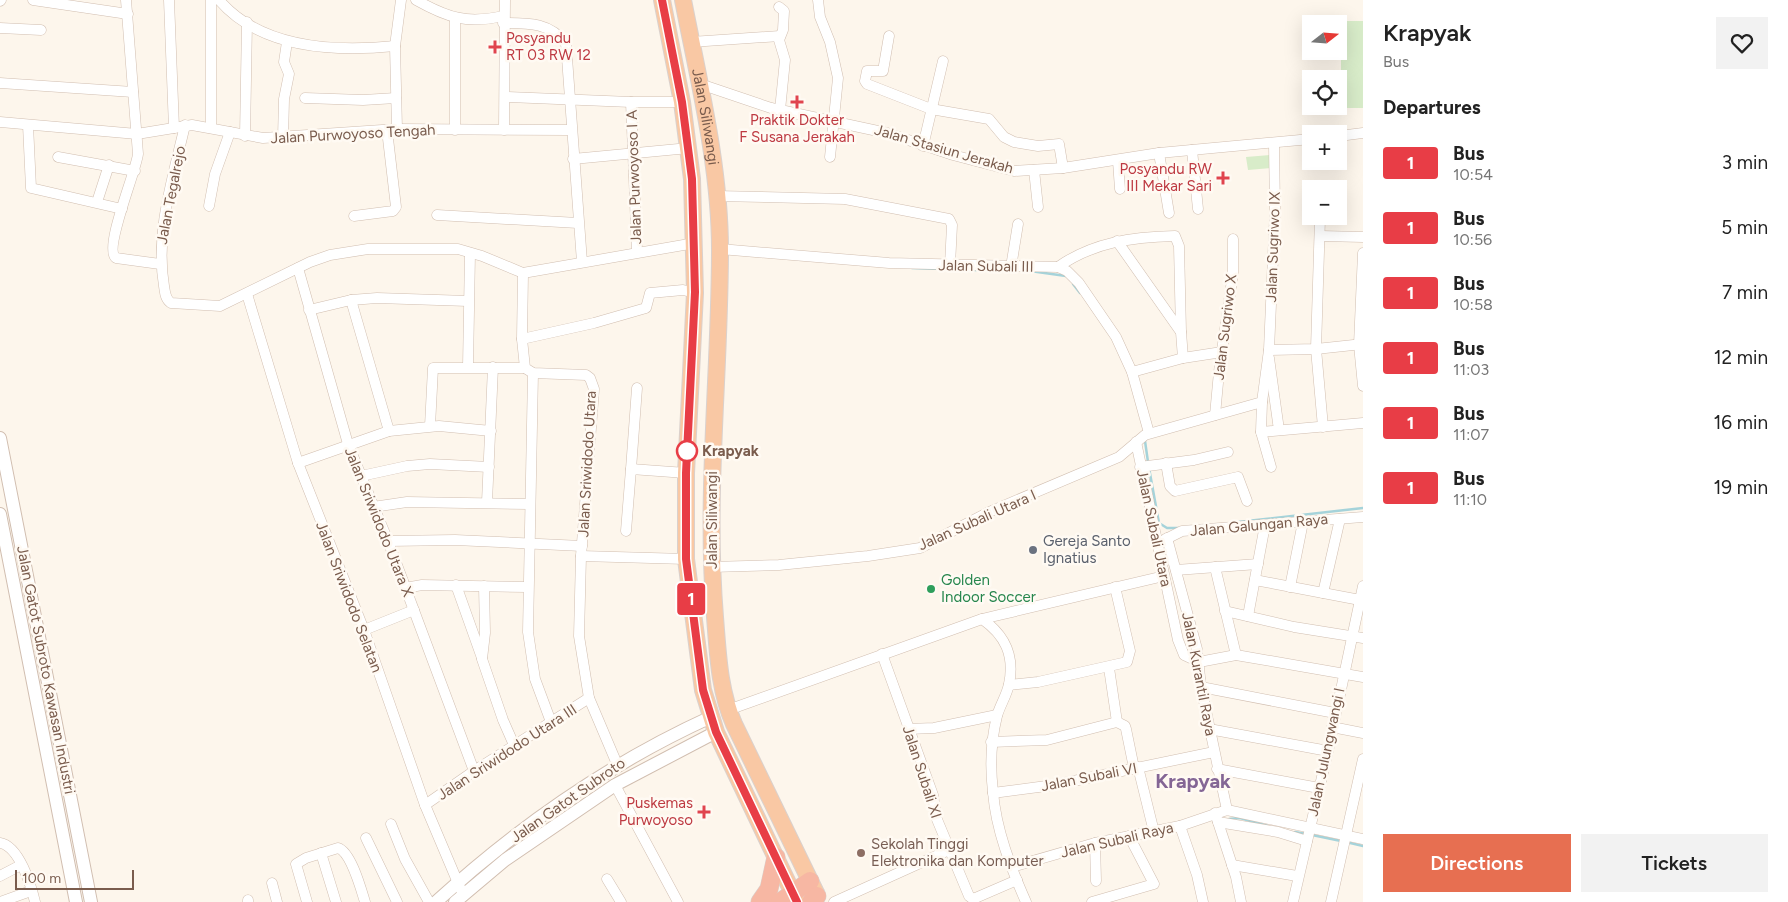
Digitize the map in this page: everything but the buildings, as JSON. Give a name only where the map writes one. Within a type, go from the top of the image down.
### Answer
[{"type":"highway","name":"Jalan Siliwangi","points":[[662,0],[689,148],[695,244],[695,292],[686,473],[686,559],[703,690],[714,725],[776,857],[790,899]]},
{"type":"highway","name":"Jalan Siliwangi","points":[[682,0],[700,84],[716,196],[720,248],[712,453],[711,567],[721,681],[731,717],[814,895]]},
{"type":"highway","points":[[714,725],[731,717]]},
{"type":"highway","points":[[760,902],[769,888],[776,857]]},
{"type":"highway","points":[[790,899],[814,895]]},
{"type":"street","points":[[33,0],[128,14]]},
{"type":"street","points":[[126,0],[138,154],[135,171],[114,234],[113,256],[160,264]]},
{"type":"street","points":[[169,0],[174,128]]},
{"type":"street","points":[[211,0],[211,128]]},
{"type":"street","points":[[219,0],[247,22],[268,35],[287,42],[372,48],[395,46]]},
{"type":"street","points":[[354,216],[393,211],[396,208],[392,130],[396,98],[395,46],[401,0]]},
{"type":"street","points":[[416,0],[455,19],[503,19],[541,25],[550,28],[562,38],[567,48],[571,130],[582,262]]},
{"type":"street","points":[[504,0],[504,130]]},
{"type":"street","points":[[818,0],[838,78],[830,157]]},
{"type":"street","points":[[779,7],[784,11],[783,30],[780,36],[785,60],[780,110]]},
{"type":"street","points":[[455,19],[455,130]]},
{"type":"street","points":[[245,136],[247,22]]},
{"type":"street","points":[[0,28],[41,30]]},
{"type":"street","points":[[691,42],[780,36]]},
{"type":"street","points":[[889,36],[883,71],[867,71],[865,81],[867,84],[931,109],[989,119],[1004,136],[1014,142],[1038,146],[1059,144],[1063,168]]},
{"type":"street","points":[[284,138],[284,99],[288,74],[284,62],[287,42]]},
{"type":"street","points":[[923,146],[943,61]]},
{"type":"street","points":[[0,83],[133,92]]},
{"type":"street","name":"Jalan Stasiun Jerakah","points":[[700,84],[780,110],[887,132],[923,146],[1014,170],[1063,168],[1118,161],[1159,153],[1302,140]]},
{"type":"street","points":[[305,98],[363,100],[396,98]]},
{"type":"street","points":[[505,98],[570,101],[682,102]]},
{"type":"street","name":"Jalan Purwoyoso I A","points":[[631,102],[637,252]]},
{"type":"street","name":"Jalan Purwoyoso Tengah","points":[[0,122],[137,134],[185,125],[211,128],[245,136],[284,138],[392,130],[571,130]]},
{"type":"street","points":[[28,125],[31,188],[122,209]]},
{"type":"street","name":"Jalan Tegalrejo","points":[[185,125],[162,232],[160,264],[166,298],[171,303],[220,306],[247,294]]},
{"type":"street","points":[[209,206],[214,174],[230,132]]},
{"type":"street","points":[[1347,135],[1363,133]]},
{"type":"street","name":"Jalan Sugriwo IX","points":[[1268,352],[1275,211],[1274,144]]},
{"type":"street","points":[[573,158],[689,148]]},
{"type":"street","points":[[1192,150],[1198,209]]},
{"type":"street","points":[[1159,153],[1169,213]]},
{"type":"street","points":[[58,157],[135,171]]},
{"type":"street","points":[[1118,161],[1120,189]]},
{"type":"street","points":[[97,202],[109,165]]},
{"type":"street","points":[[1034,170],[1038,207]]},
{"type":"street","points":[[716,196],[828,198],[949,219],[952,226],[950,265]]},
{"type":"street","points":[[437,215],[578,223]]},
{"type":"street","points":[[1011,267],[1018,224]]},
{"type":"street","points":[[1320,225],[1316,349],[1323,427]]},
{"type":"street","points":[[1058,267],[1078,255],[1117,241],[1133,237],[1175,236],[1177,239],[1184,358]]},
{"type":"street","points":[[1320,236],[1363,237]]},
{"type":"street","name":"Jalan Sugriwo X","points":[[1215,415],[1233,273],[1233,239]]},
{"type":"street","points":[[1117,241],[1181,332]]},
{"type":"street","name":"Jalan Purwoyoso I A","points":[[523,273],[637,252],[695,244]]},
{"type":"street","name":"Jalan Subali III","points":[[720,248],[848,260],[950,265],[1058,267]]},
{"type":"street","points":[[247,294],[298,268],[330,255],[368,249],[458,250],[523,273],[522,339],[529,371],[528,632],[532,670],[551,722]]},
{"type":"street","points":[[468,367],[470,253]]},
{"type":"street","points":[[1363,253],[1361,344],[1363,386]]},
{"type":"street","points":[[1058,267],[1068,271],[1079,283],[1116,337],[1132,372],[1142,437],[1262,402]]},
{"type":"street","name":"Jalan Sriwidodo Utara X","points":[[298,268],[348,444],[388,541],[474,771]]},
{"type":"street","points":[[522,339],[594,323],[646,308],[650,293],[683,290],[695,292]]},
{"type":"street","name":"Jalan Sriwidodo Selatan","points":[[247,294],[298,464],[364,630],[425,805],[456,883],[459,898]]},
{"type":"street","points":[[309,310],[351,300],[377,298],[468,301]]},
{"type":"street","points":[[351,300],[389,430]]},
{"type":"street","points":[[1268,352],[1361,344]]},
{"type":"street","points":[[1132,372],[1184,358],[1222,352]]},
{"type":"street","points":[[1268,352],[1262,402],[1261,432],[1271,467]]},
{"type":"street","points":[[1268,352],[1279,430]]},
{"type":"street","points":[[430,426],[433,368],[493,367],[529,371]]},
{"type":"street","points":[[487,502],[493,367]]},
{"type":"street","name":"Jalan Sriwidodo Utara","points":[[529,371],[586,375],[590,378],[594,389],[582,551],[579,636],[590,698],[617,764]]},
{"type":"street","points":[[626,531],[637,388]]},
{"type":"street","points":[[1261,432],[1363,423]]},
{"type":"street","points":[[298,464],[389,430],[430,426],[491,432]]},
{"type":"street","name":"Jalan Subali Utara I","points":[[711,567],[779,565],[868,556],[920,548],[989,512],[1119,457],[1142,437]]},
{"type":"street","name":"Jalan Subali Utara","points":[[1142,437],[1157,543],[1180,647],[1189,659],[1199,662]]},
{"type":"street","name":"Jalan Gatot Subroto Kawasan Industri","points":[[0,438],[91,902]]},
{"type":"street","points":[[1146,466],[1194,460],[1228,452]]},
{"type":"street","points":[[1166,463],[1170,485],[1175,491],[1239,477],[1247,501]]},
{"type":"street","points":[[361,476],[407,466],[430,464],[489,467]]},
{"type":"street","points":[[631,469],[686,473]]},
{"type":"street","points":[[373,507],[407,502],[529,504]]},
{"type":"street","name":"Jalan Gatot Subroto Kawasan Industri","points":[[0,514],[76,902]]},
{"type":"street","name":"Jalan Galungan Raya","points":[[1157,543],[1182,531],[1363,516]]},
{"type":"street","points":[[1323,593],[1340,519]]},
{"type":"street","points":[[1290,588],[1303,522]]},
{"type":"street","points":[[1248,616],[1265,525]]},
{"type":"street","name":"Jalan Kurantil Raya","points":[[1167,538],[1192,624],[1199,662],[1201,687],[1227,810]]},
{"type":"street","points":[[388,541],[455,540],[529,543],[582,551]]},
{"type":"street","name":"Jalan Sriwidodo Utara","points":[[582,551],[686,559]]},
{"type":"street","points":[[1176,570],[1258,564]]},
{"type":"street","points":[[1215,567],[1236,654]]},
{"type":"street","points":[[731,717],[882,654],[982,619],[1164,576]]},
{"type":"street","points":[[1255,580],[1360,600]]},
{"type":"street","points":[[405,588],[456,586],[527,587]]},
{"type":"street","points":[[456,586],[503,720],[514,745]]},
{"type":"street","points":[[482,659],[485,632],[484,586]]},
{"type":"street","name":"Jalan Julungwangi I","points":[[1292,902],[1328,751],[1343,673],[1363,586]]},
{"type":"street","points":[[1009,685],[1038,682],[1109,668],[1127,662],[1130,654],[1115,587]]},
{"type":"street","points":[[364,630],[414,610]]},
{"type":"street","points":[[1225,611],[1294,627],[1363,638]]},
{"type":"street","points":[[982,619],[999,633],[1008,648],[1009,685],[997,715],[992,742],[992,793],[1016,880],[1026,902]]},
{"type":"street","name":"Jalan Subali XI","points":[[882,654],[933,795],[936,817],[971,898],[1016,880]]},
{"type":"street","points":[[1199,662],[1236,654],[1363,677]]},
{"type":"street","points":[[1109,668],[1117,722]]},
{"type":"street","points":[[1201,687],[1280,704],[1335,713]]},
{"type":"street","name":"Jalan Sriwidodo Utara III","points":[[425,805],[514,745],[590,698]]},
{"type":"street","points":[[908,729],[934,728],[997,715]]},
{"type":"street","points":[[992,742],[1047,740],[1117,722],[1125,726],[1154,832]]},
{"type":"street","name":"Jalan Gatot Subroto","points":[[436,902],[486,858],[617,764],[714,725]]},
{"type":"street","name":"Jalan Gatot Subroto","points":[[459,898],[505,860],[614,785],[714,725]]},
{"type":"street","points":[[1332,727],[1363,733]]},
{"type":"street","points":[[1210,729],[1328,751]]},
{"type":"street","name":"Jalan Subali VI","points":[[992,793],[1054,785],[1214,752]]},
{"type":"street","points":[[1331,902],[1363,759]]},
{"type":"street","points":[[1217,769],[1319,788]]},
{"type":"street","points":[[614,785],[678,902]]},
{"type":"street","name":"Jalan Subali Raya","points":[[1012,867],[1095,843],[1154,832],[1182,830],[1217,818],[1227,810],[1309,835],[1346,841],[1363,839]]},
{"type":"street","points":[[1217,818],[1278,832],[1309,835]]},
{"type":"street","points":[[1217,818],[1232,865],[1240,902]]},
{"type":"street","points":[[391,824],[405,859],[429,902]]},
{"type":"street","points":[[1182,830],[1197,875],[1203,902]]},
{"type":"street","points":[[1092,902],[1154,884],[1129,836]]},
{"type":"street","points":[[366,838],[397,902]]},
{"type":"street","points":[[0,843],[10,846],[26,874],[35,902]]},
{"type":"street","points":[[1095,843],[1096,881]]},
{"type":"street","points":[[307,902],[296,864],[298,861],[338,848],[344,851],[356,875],[366,902]]},
{"type":"street","points":[[834,902],[949,850]]},
{"type":"street","points":[[321,853],[336,902]]},
{"type":"street","points":[[0,876],[21,865]]},
{"type":"street","points":[[1232,865],[1297,876]]},
{"type":"street","points":[[607,879],[621,902]]},
{"type":"street","points":[[272,883],[277,902]]},
{"type":"street","points":[[0,902],[28,892]]},
{"type":"green space","points":[[1348,21],[1363,21],[1363,108],[1347,108],[1347,70],[1341,70],[1341,60],[1348,60]]},
{"type":"green space","points":[[1270,155],[1271,168],[1248,170],[1246,157]]},
{"type":"waterway","points":[[912,268],[1004,271]]},
{"type":"waterway","points":[[1030,271],[1066,276]]},
{"type":"waterway","points":[[1073,284],[1080,293]]},
{"type":"waterway","points":[[1145,441],[1148,462]]},
{"type":"waterway","points":[[1149,468],[1159,523],[1167,528],[1178,528]]},
{"type":"waterway","points":[[1238,522],[1363,508]]},
{"type":"waterway","points":[[1229,819],[1240,818],[1268,826]]},
{"type":"waterway","points":[[1295,832],[1306,834]]},
{"type":"waterway","points":[[1312,835],[1341,841]]},
{"type":"waterway","points":[[1346,842],[1363,846]]},
{"type":"bus line","name":"1","points":[[662,0],[682,102],[692,179],[695,292],[686,473],[686,559],[703,690],[716,732],[797,902]]},
{"type":"place","name":"Posyandu RT 03 RW 12","points":[[495,47]]},
{"type":"place","name":"Praktik Dokter F Susana Jerakah","points":[[797,102]]},
{"type":"place","name":"Posyandu RW III Mekar Sari","points":[[1223,178]]},
{"type":"place","name":"Krapyak","points":[[687,451]]},
{"type":"place","name":"Gereja Santo Ignatius","points":[[1033,550]]},
{"type":"place","name":"Golden Indoor Soccer","points":[[931,589]]},
{"type":"place","name":"Puskemas Purwoyoso","points":[[704,812]]},
{"type":"place","name":"Sekolah Tinggi Elektronika dan Komputer","points":[[861,853]]},
{"type":"district","name":"Krapyak","points":[[1193,781]]}]
